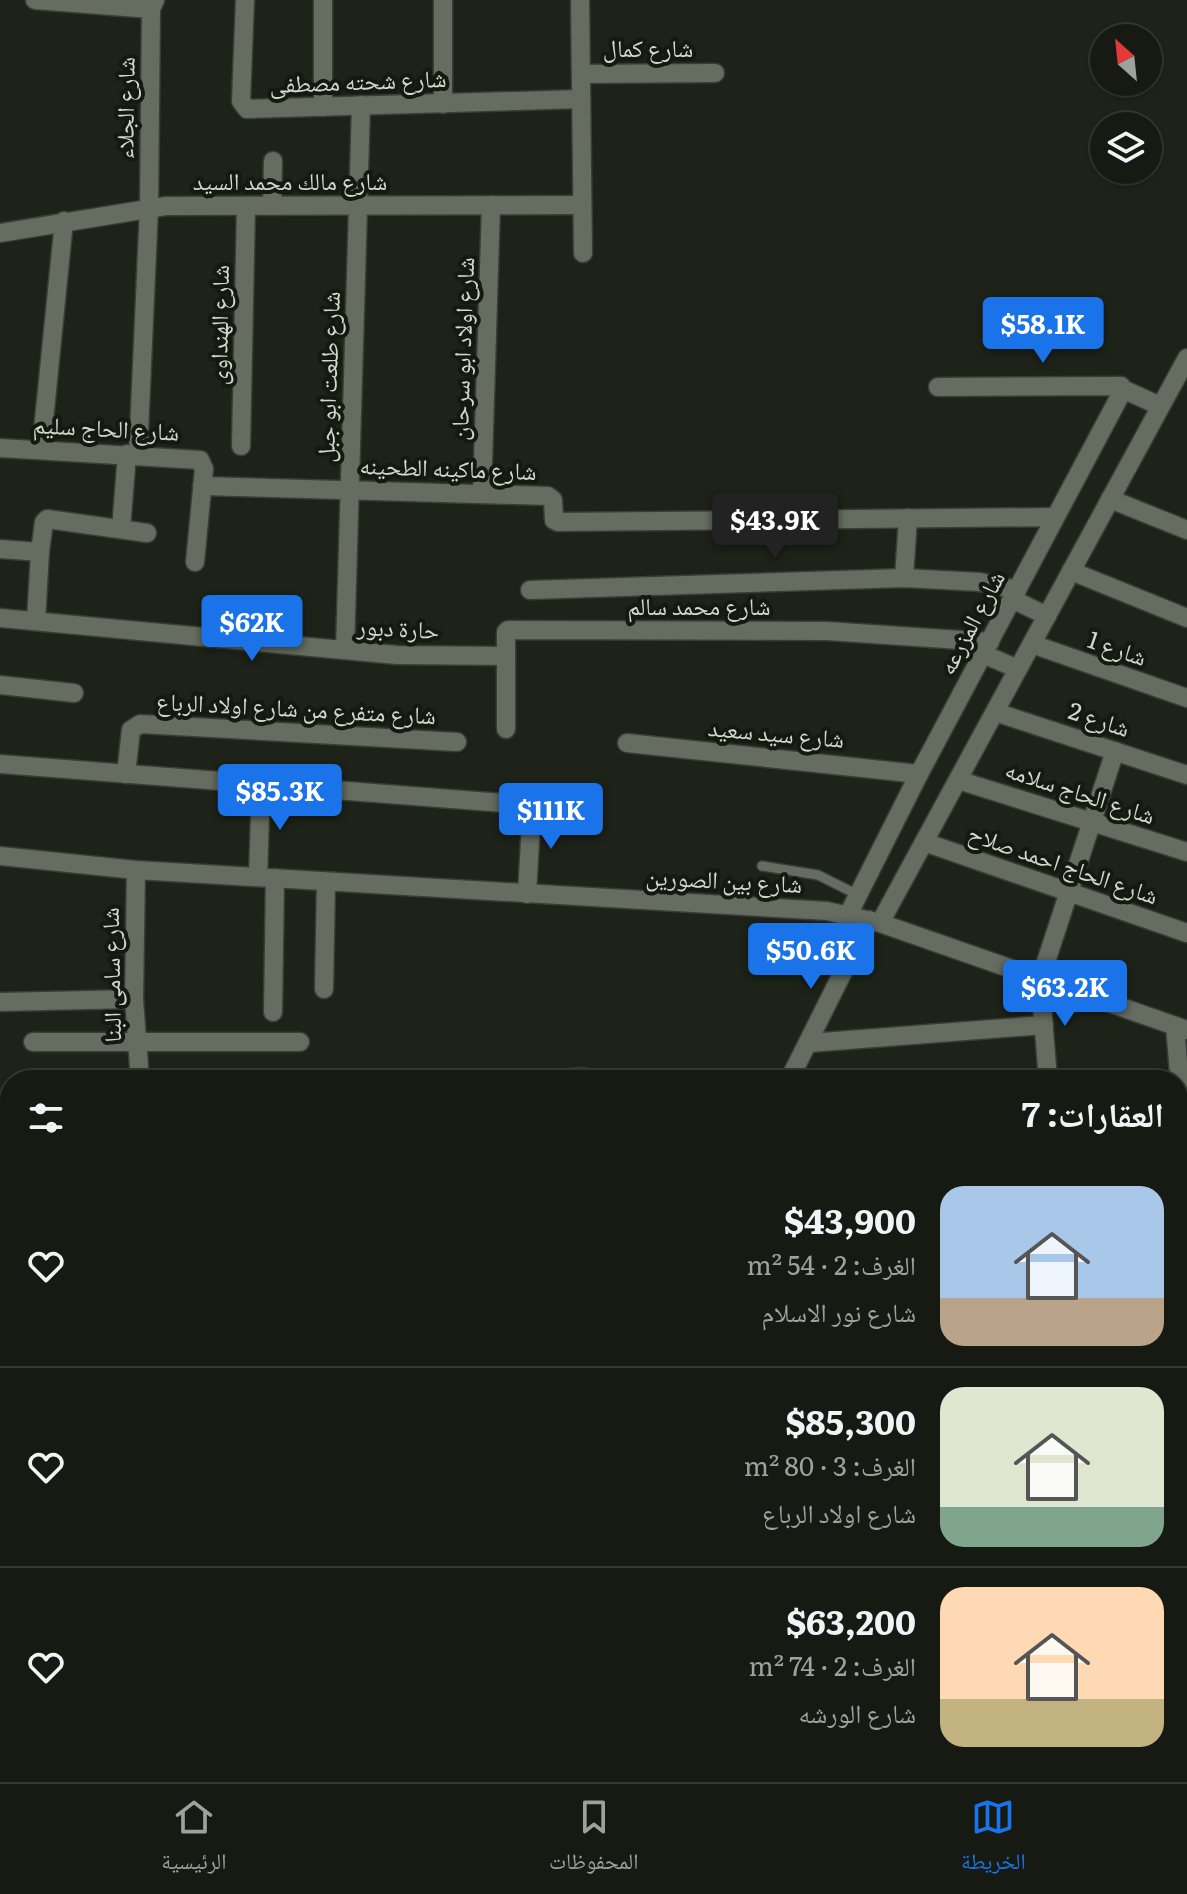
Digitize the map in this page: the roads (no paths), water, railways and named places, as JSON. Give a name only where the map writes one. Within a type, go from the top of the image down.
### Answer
[{"type":"street","points":[[35,0],[153,5]]},
{"type":"street","name":"شارع شحته مصطفى","points":[[245,0],[242,105],[247,109],[581,99]]},
{"type":"street","points":[[323,0],[323,107]]},
{"type":"street","points":[[443,0],[443,104]]},
{"type":"street","points":[[580,0],[583,253]]},
{"type":"street","name":"شارع الجلاء","points":[[121,529],[133,455],[149,207],[153,5]]},
{"type":"street","name":"شارع كمال","points":[[581,74],[715,73]]},
{"type":"street","name":"شارع طلعت ابو جبل","points":[[345,650],[361,105]]},
{"type":"street","points":[[272,206],[273,161]]},
{"type":"street","name":"شارع اولاد ابو سرحان","points":[[482,494],[491,205]]},
{"type":"street","name":"شارع مالك محمد السيد","points":[[0,233],[149,207],[582,205]]},
{"type":"street","name":"شارع الهنداوى","points":[[241,446],[246,206]]},
{"type":"street","points":[[41,450],[64,221]]},
{"type":"street","points":[[794,1070],[875,922],[924,842],[1187,358]]},
{"type":"street","points":[[938,387],[1121,386],[1125,391],[1160,406]]},
{"type":"street","name":"شارع المزرعه","points":[[848,915],[1054,517],[1125,391]]},
{"type":"street","name":"شارع الحاج سليم","points":[[0,448],[200,460],[204,469],[202,486]]},
{"type":"street","points":[[195,562],[202,486]]},
{"type":"street","name":"شارع ماكينه الطحينه","points":[[202,486],[548,496],[553,500],[554,520],[558,522],[1054,517]]},
{"type":"street","points":[[1110,499],[1187,530]]},
{"type":"street","points":[[904,578],[908,518]]},
{"type":"street","points":[[36,621],[44,522],[50,519],[147,533]]},
{"type":"street","points":[[0,549],[40,552]]},
{"type":"street","points":[[1071,571],[1187,618]]},
{"type":"street","points":[[530,590],[904,578],[980,582],[1014,594],[1047,616]]},
{"type":"street","name":"حارة دبور","points":[[0,618],[397,655],[506,656]]},
{"type":"street","name":"شارع محمد سالم","points":[[506,656],[508,630],[827,631],[987,648]]},
{"type":"street","name":"شارع 1","points":[[1032,644],[1187,698]]},
{"type":"street","points":[[987,648],[1018,669]]},
{"type":"street","points":[[506,656],[506,729]]},
{"type":"street","points":[[0,685],[74,693]]},
{"type":"street","name":"شارع 2","points":[[995,712],[1187,775]]},
{"type":"street","name":"شارع متفرع من شارع اولاد الرباع","points":[[126,774],[131,730],[140,724],[457,742]]},
{"type":"street","name":"شارع سيد سعيد","points":[[627,743],[919,774]]},
{"type":"street","points":[[1047,1070],[1040,980],[1115,751]]},
{"type":"street","points":[[0,764],[555,807]]},
{"type":"street","name":"شارع الحاج سلامه","points":[[958,780],[1187,852]]},
{"type":"street","points":[[261,784],[273,1012]]},
{"type":"street","points":[[527,894],[532,805]]},
{"type":"street","name":"شارع الحاج احمد صلاح","points":[[924,842],[1187,933]]},
{"type":"street","name":"شارع بين الصورين","points":[[0,856],[136,870],[805,909],[848,915],[1181,1028]]},
{"type":"street","name":"شارع سامى البنا","points":[[136,870],[134,999],[139,1070]]},
{"type":"street","points":[[324,989],[326,882]]},
{"type":"street","points":[[0,1002],[134,999]]},
{"type":"street","points":[[809,1043],[1044,1025]]},
{"type":"street","points":[[1172,1070],[1181,1028]]},
{"type":"street","points":[[33,1042],[300,1042]]},
{"type":"lane","points":[[762,866],[818,875],[858,895]]}]
